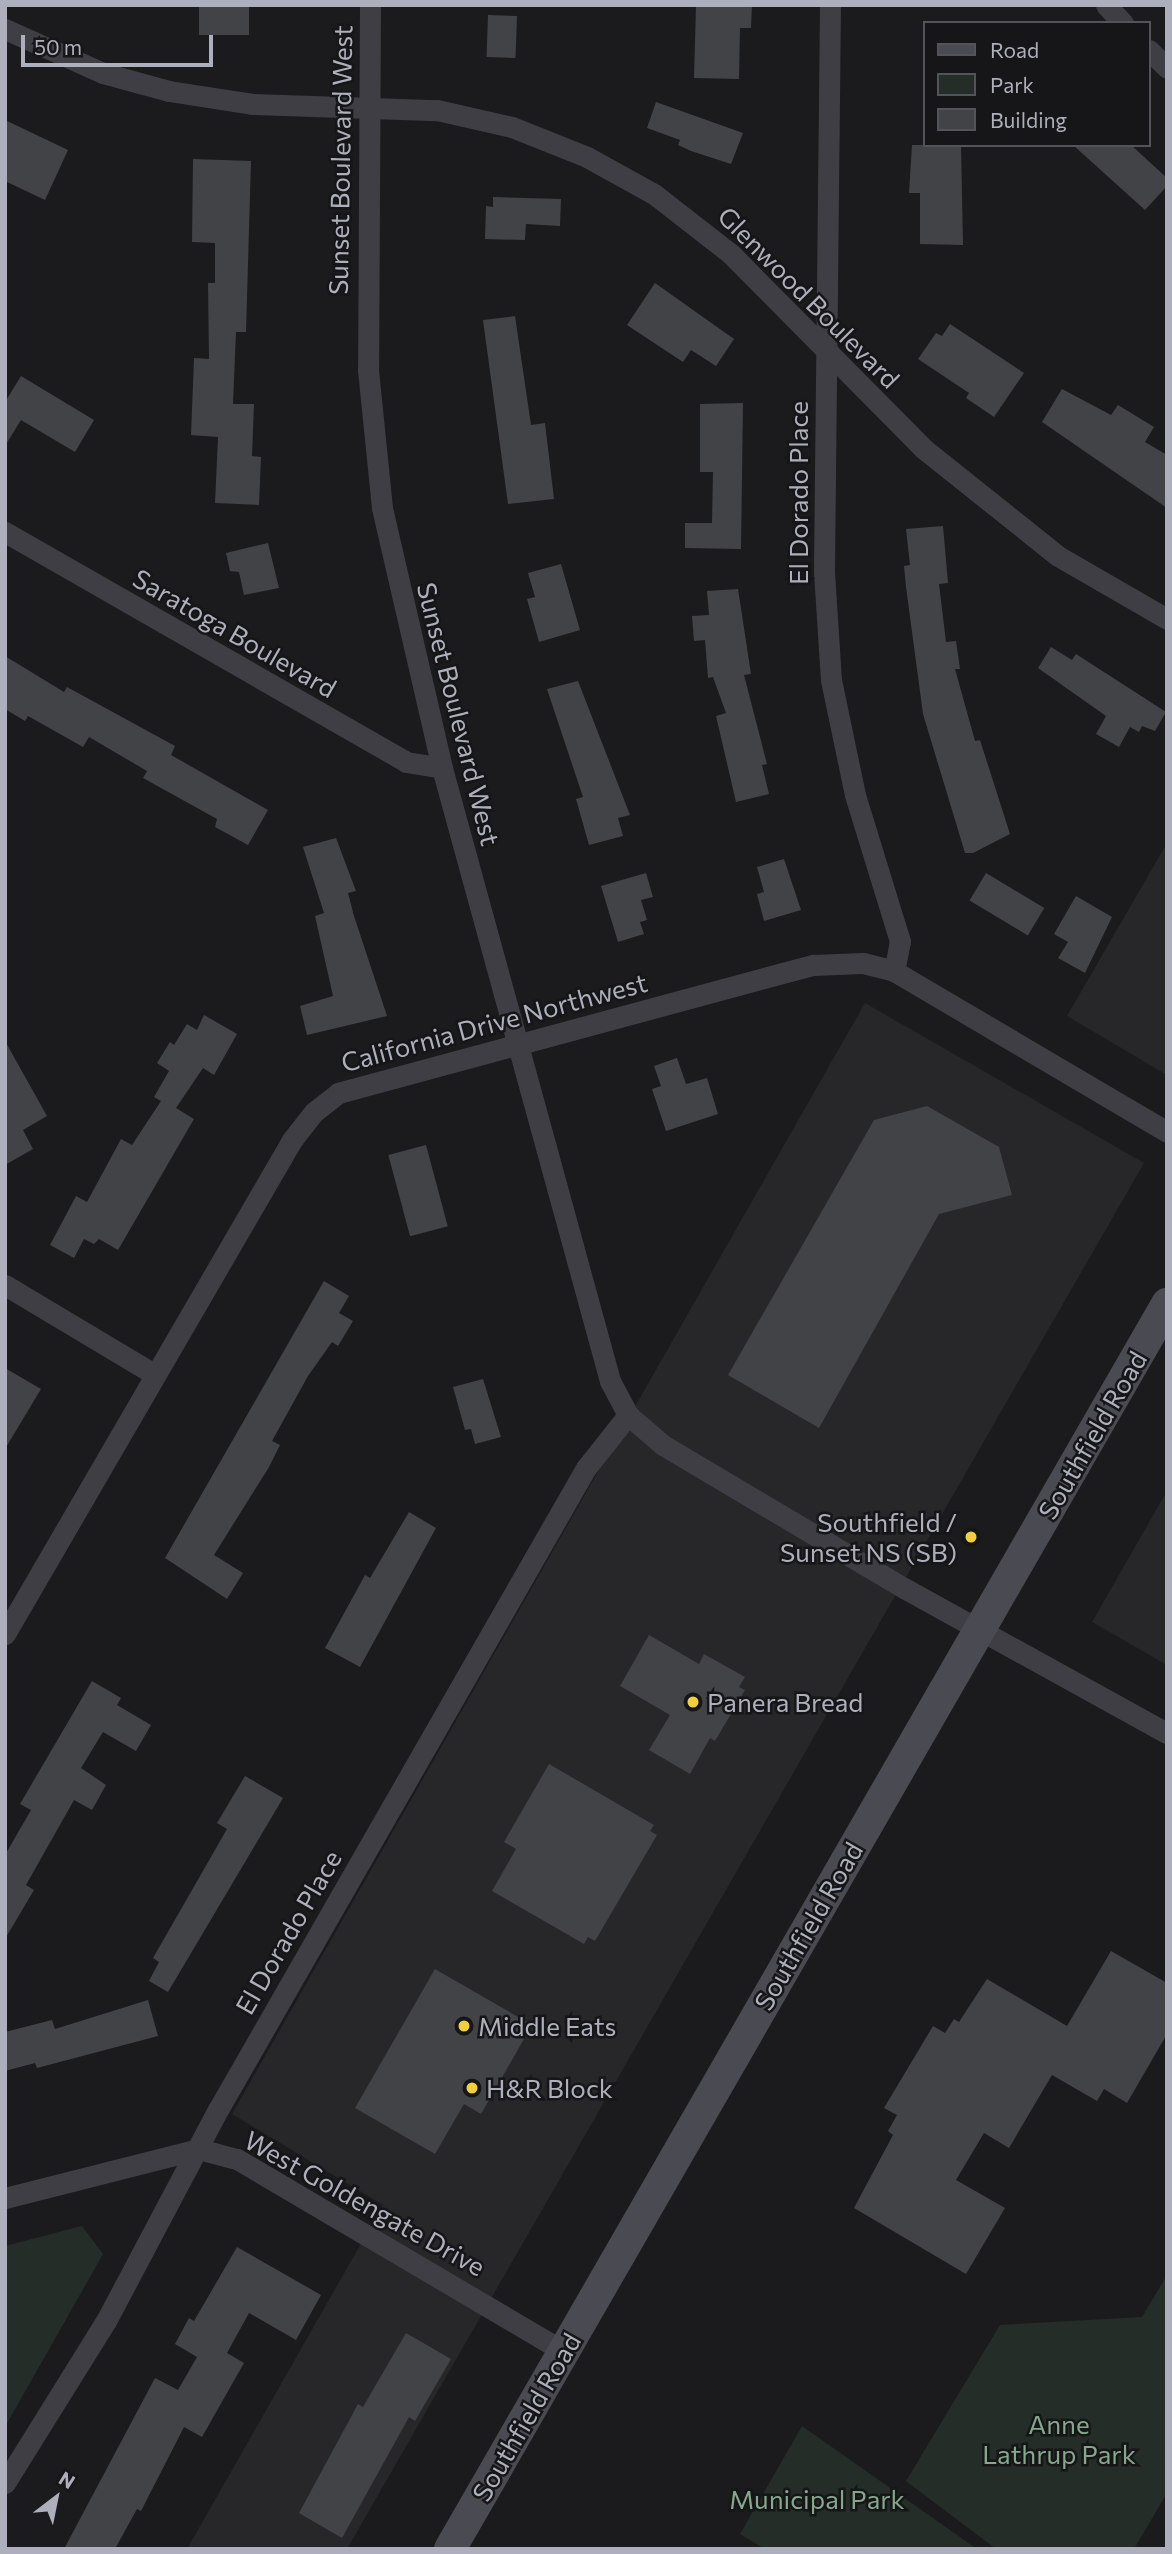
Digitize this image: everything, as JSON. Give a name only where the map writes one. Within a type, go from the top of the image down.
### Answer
[{"type":"main road","name":"Southfield Road","points":[[450,2549],[1167,1304]]},
{"type":"street","name":"Sunset Boulevard West","points":[[370,5],[367,107],[372,439],[395,573],[442,768],[610,1381],[628,1415]]},
{"type":"street","name":"El Dorado Place","points":[[830,5],[824,572],[831,680],[855,795],[900,941],[894,971]]},
{"type":"street","points":[[1106,5],[1121,21]]},
{"type":"street","name":"Glenwood Boulevard","points":[[5,29],[103,73],[169,91],[251,104],[367,107],[476,117],[545,139],[621,175],[687,217],[731,254],[924,449],[1058,556],[1167,619]]},
{"type":"street","points":[[1151,52],[1167,68]]},
{"type":"street","name":"Saratoga Boulevard","points":[[5,532],[405,762],[442,768]]},
{"type":"street","name":"California Drive Northwest","points":[[5,1634],[292,1140],[314,1112],[338,1093],[375,1080],[813,965],[863,963],[894,971],[1167,1132]]},
{"type":"street","points":[[5,1285],[154,1374]]},
{"type":"street","name":"El Dorado Place","points":[[5,2483],[106,2321],[199,2149],[586,1468],[628,1415]]},
{"type":"street","points":[[628,1415],[673,1451],[904,1588],[981,1626],[1167,1733]]},
{"type":"street","name":"West Goldengate Drive","points":[[5,2197],[199,2149],[237,2159],[563,2351]]},
{"type":"shaded area","points":[[1167,843],[1167,1075],[1067,1016]]},
{"type":"shaded area","points":[[865,1003],[1144,1163],[347,2549],[187,2549],[383,2205],[232,2114]]},
{"type":"shaded area","points":[[1167,1491],[1167,1665],[1092,1622]]},
{"type":"green space","points":[[82,2226],[103,2254],[5,2427],[5,2246]]},
{"type":"green space","name":"Anne Lathrup Park","points":[[1167,2275],[1167,2493],[1134,2549],[996,2549],[906,2481],[1000,2325],[1142,2317]]},
{"type":"green space","name":"Municipal Park","points":[[802,2426],[977,2549],[765,2549],[740,2534]]},
{"type":"building","points":[[199,5],[249,5],[249,35],[199,35]]},
{"type":"building","points":[[696,5],[752,5],[751,28],[740,28],[739,79],[694,78]]},
{"type":"building","points":[[488,15],[517,16],[516,58],[487,57]]},
{"type":"building","points":[[656,102],[743,133],[731,164],[691,151],[678,145],[680,140],[647,128]]},
{"type":"building","points":[[5,120],[68,150],[45,200],[5,181]]},
{"type":"building","points":[[912,145],[961,147],[963,245],[920,244],[920,193],[909,193]]},
{"type":"building","points":[[1075,147],[1133,147],[1167,178],[1167,186],[1145,210]]},
{"type":"building","points":[[193,159],[251,161],[246,332],[236,332],[233,404],[254,404],[252,456],[261,457],[259,505],[215,503],[218,437],[191,435],[194,358],[209,359],[208,283],[215,283],[215,243],[192,242]]},
{"type":"building","points":[[493,197],[561,199],[560,226],[526,224],[525,240],[485,239],[486,206],[493,207]]},
{"type":"building","points":[[655,283],[734,339],[716,366],[691,350],[683,362],[627,325]]},
{"type":"building","points":[[515,316],[531,425],[545,423],[554,499],[508,504],[483,320]]},
{"type":"building","points":[[950,324],[1024,373],[994,417],[966,398],[969,393],[918,359],[936,333],[942,336]]},
{"type":"building","points":[[21,376],[94,420],[75,452],[21,420],[5,446],[5,402]]},
{"type":"building","points":[[1062,389],[1111,415],[1118,405],[1154,427],[1145,442],[1167,455],[1167,508],[1042,422]]},
{"type":"building","points":[[743,403],[741,549],[685,548],[685,523],[712,523],[713,472],[700,472],[700,404]]},
{"type":"building","points":[[943,526],[948,583],[939,584],[946,642],[956,641],[960,669],[955,669],[975,741],[980,740],[1010,834],[973,853],[965,853],[923,714],[904,566],[910,565],[906,529]]},
{"type":"building","points":[[268,543],[279,588],[244,595],[239,572],[230,571],[226,553]]},
{"type":"building","points":[[561,564],[580,630],[539,642],[527,599],[535,597],[528,573]]},
{"type":"building","points":[[738,589],[751,674],[744,675],[767,764],[762,765],[769,794],[736,802],[716,716],[726,713],[713,677],[708,678],[705,640],[694,641],[692,616],[709,615],[707,591]]},
{"type":"building","points":[[1051,647],[1072,660],[1076,654],[1166,712],[1155,731],[1142,726],[1139,732],[1130,727],[1119,747],[1096,734],[1106,716],[1038,668]]},
{"type":"building","points":[[5,656],[64,692],[67,687],[175,746],[171,755],[268,810],[248,845],[215,827],[217,819],[143,778],[147,771],[89,737],[83,747],[28,716],[25,721],[5,709]]},
{"type":"building","points":[[578,681],[630,815],[618,818],[623,836],[589,845],[576,799],[583,797],[547,689]]},
{"type":"building","points":[[336,838],[356,891],[348,893],[387,1016],[307,1035],[300,1006],[333,996],[315,916],[324,913],[303,847]]},
{"type":"building","points":[[784,859],[801,910],[764,921],[757,894],[764,892],[757,867]]},
{"type":"building","points":[[646,873],[653,897],[641,900],[647,920],[640,922],[644,934],[618,942],[601,886]]},
{"type":"building","points":[[986,873],[1044,908],[1028,935],[970,900]]},
{"type":"building","points":[[1076,896],[1112,917],[1085,973],[1058,958],[1068,942],[1054,934]]},
{"type":"building","points":[[204,1015],[237,1034],[214,1075],[203,1068],[176,1108],[194,1119],[118,1250],[99,1239],[94,1244],[84,1239],[74,1258],[50,1245],[76,1196],[87,1202],[121,1139],[132,1145],[161,1101],[154,1097],[169,1071],[157,1063],[170,1042],[174,1045],[187,1024],[197,1030]]},
{"type":"building","points":[[5,1041],[47,1116],[23,1130],[33,1149],[5,1165]]},
{"type":"building","points":[[677,1058],[686,1084],[707,1078],[718,1114],[666,1131],[652,1089],[661,1086],[654,1066]]},
{"type":"building","points":[[927,1106],[999,1147],[1012,1195],[939,1214],[819,1428],[728,1375],[874,1120]]},
{"type":"building","points":[[426,1145],[448,1226],[410,1236],[388,1155]]},
{"type":"building","points":[[324,1281],[349,1296],[339,1313],[353,1321],[338,1346],[332,1342],[308,1376],[272,1441],[280,1445],[269,1467],[214,1555],[243,1573],[227,1599],[165,1558]]},
{"type":"building","points":[[5,1368],[41,1389],[5,1449]]},
{"type":"building","points":[[483,1379],[501,1437],[475,1444],[471,1429],[465,1430],[453,1387]]},
{"type":"building","points":[[409,1512],[436,1528],[360,1667],[325,1648],[365,1575],[370,1578]]},
{"type":"building","name":"Panera Bread","points":[[649,1635],[699,1664],[704,1654],[745,1677],[739,1687],[745,1690],[715,1741],[710,1738],[690,1774],[649,1750],[670,1715],[620,1686]]},
{"type":"building","points":[[92,1681],[121,1698],[117,1705],[151,1725],[136,1751],[103,1732],[81,1768],[106,1785],[92,1810],[74,1800],[26,1885],[34,1890],[5,1939],[5,1855],[31,1810],[20,1804]]},
{"type":"building","points":[[549,1764],[654,1825],[650,1831],[657,1835],[595,1941],[588,1937],[584,1944],[492,1891],[516,1849],[504,1842]]},
{"type":"building","points":[[245,1776],[283,1798],[168,1992],[149,1981],[159,1962],[153,1958],[227,1829],[217,1823]]},
{"type":"building","points":[[1111,1951],[1167,1983],[1167,2034],[1127,2103],[1104,2089],[1097,2101],[1052,2075],[1009,2148],[984,2133],[956,2180],[1005,2208],[966,2274],[854,2208],[893,2135],[888,2131],[897,2115],[884,2108],[933,2026],[945,2033],[954,2019],[959,2022],[987,1979],[1067,2026]]},
{"type":"building","points":[[435,1969],[532,2025],[481,2114],[464,2104],[435,2154],[355,2108]]},
{"type":"building","points":[[148,2000],[158,2036],[37,2068],[35,2063],[5,2071],[5,2032],[52,2020],[55,2029]]},
{"type":"building","points":[[237,2247],[321,2295],[296,2340],[249,2313],[227,2353],[244,2363],[202,2437],[184,2427],[141,2511],[137,2509],[115,2549],[64,2549],[155,2378],[178,2390],[197,2357],[175,2344],[189,2318],[194,2321]]},
{"type":"building","points":[[406,2333],[451,2359],[415,2421],[409,2417],[342,2538],[299,2513],[358,2404],[363,2407]]},
{"type":"place","name":"Southfield / Sunset NS (SB)","points":[[971,1537]]},
{"type":"place","name":"Panera Bread","points":[[693,1702]]},
{"type":"place","name":"Middle Eats","points":[[464,2026]]},
{"type":"place","name":"H&R Block","points":[[472,2088]]}]
